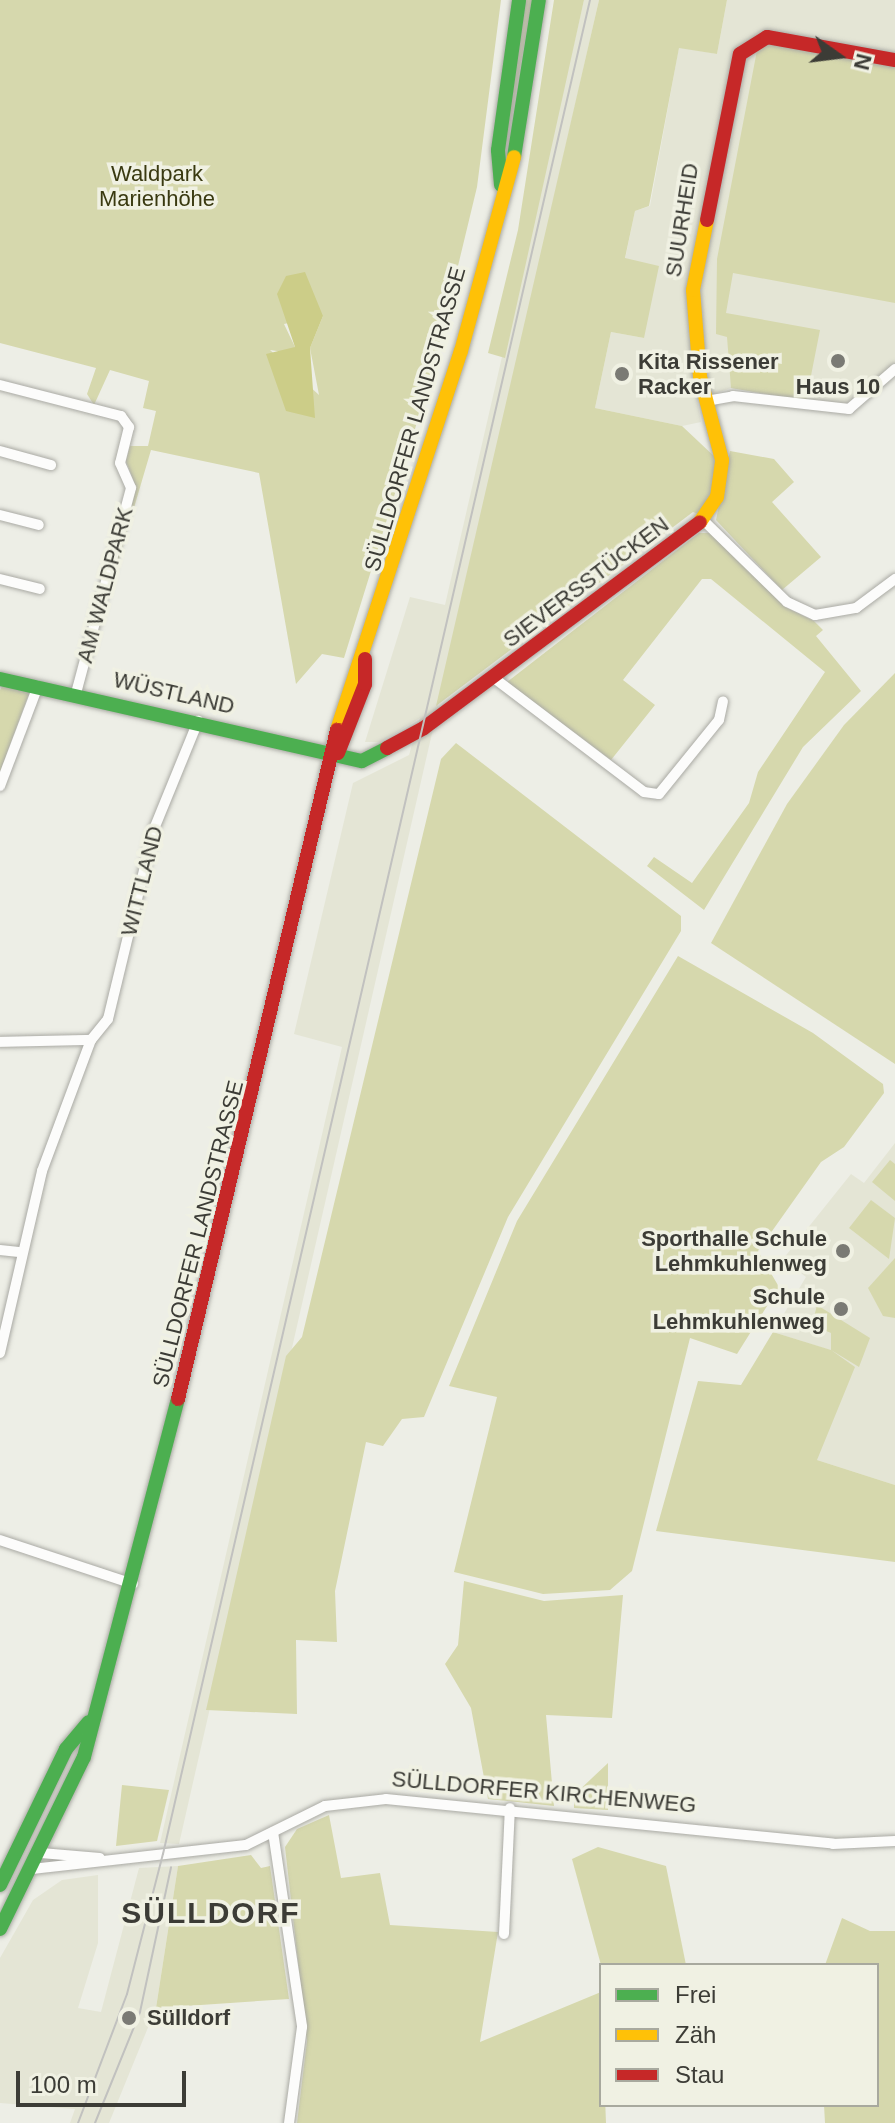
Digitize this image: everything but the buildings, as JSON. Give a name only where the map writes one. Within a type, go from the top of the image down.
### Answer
[{"type":"main road","name":"SÜLLDORFER LANDSTRASSE","points":[[501,189],[498,150],[519,0]]},
{"type":"main road","name":"SÜLLDORFER LANDSTRASSE","points":[[0,1929],[41,1853],[84,1757],[90,1720],[133,1584],[337,754],[365,684],[365,659],[447,401],[501,189],[515,154],[539,0]]},
{"type":"main road","name":"SUURHEID","points":[[706,401],[695,260],[740,54],[767,37],[895,60]]},
{"type":"main road","name":"SIEVERSSTÜCKEN","points":[[337,754],[374,758],[494,678],[703,520],[723,468],[706,401]]},
{"type":"main road","name":"WÜSTLAND","points":[[0,679],[76,693],[337,754]]},
{"type":"main road","name":"SÜLLDORFER LANDSTRASSE","points":[[0,1885],[66,1749],[90,1720]]},
{"type":"main road","points":[[4,1872],[41,1853]]},
{"type":"main road","name":"SÜLLDORFER KIRCHENWEG","points":[[4,1872],[32,1869]]},
{"type":"street","points":[[706,401],[733,396],[849,409],[895,369]]},
{"type":"street","name":"AM WALDPARK","points":[[0,385],[121,416],[129,427],[120,463],[131,488],[76,693]]},
{"type":"street","points":[[0,451],[51,465]]},
{"type":"street","points":[[0,515],[39,525]]},
{"type":"street","name":"SIEVERSSTÜCKEN","points":[[703,520],[787,602],[815,615],[856,608],[895,579]]},
{"type":"street","points":[[0,579],[40,589]]},
{"type":"street","name":"SIEVERSSTÜCKEN","points":[[494,678],[644,792],[659,794],[719,720],[723,701]]},
{"type":"street","points":[[0,786],[38,686]]},
{"type":"street","name":"WITTLAND","points":[[0,1353],[19,1252],[91,1040],[108,1019],[154,829],[198,721]]},
{"type":"street","points":[[0,1042],[91,1040]]},
{"type":"street","points":[[0,1250],[19,1252]]},
{"type":"street","points":[[0,1540],[133,1584]]},
{"type":"street","name":"SÜLLDORFER KIRCHENWEG","points":[[32,1869],[233,1847],[273,1832],[325,1806],[359,1801],[510,1808],[833,1844],[895,1841]]},
{"type":"street","points":[[504,1934],[510,1808]]},
{"type":"street","points":[[273,1832],[302,2027],[289,2123]]},
{"type":"street","name":"SÜLLDORFER KIRCHENWEG","points":[[41,1853],[102,1859]]},
{"type":"shaded area","points":[[584,0],[599,0],[179,1844],[160,1843],[342,1047],[294,1034],[353,783],[409,755],[420,718],[380,742],[365,742],[410,597],[445,605]]},
{"type":"shaded area","points":[[727,0],[895,0],[895,367],[850,408],[731,388],[697,400],[701,422],[682,426],[595,408],[611,332],[644,338],[625,259],[635,211],[650,206],[679,47],[717,54]]},
{"type":"shaded area","points":[[305,272],[323,316],[310,348],[315,418],[286,411],[266,354],[295,347],[277,294],[286,276]]},
{"type":"shaded area","name":"Schule Lehmkuhlenweg","points":[[895,1143],[895,1485],[817,1460],[830,1350],[773,1332],[806,1277],[783,1259],[851,1174],[864,1183]]},
{"type":"shaded area","points":[[178,1866],[156,2008],[109,2123],[70,2123],[75,2109],[0,2103],[0,1958],[33,1900],[62,1880],[98,1875],[98,1943],[78,2008],[101,2012],[139,1868]]},
{"type":"green space","name":"Waldpark Marienhöhe","points":[[0,0],[501,0],[477,187],[432,374],[344,658],[322,654],[296,684],[259,473],[151,450],[82,684],[136,487],[126,461],[130,446],[148,446],[156,411],[143,408],[149,381],[110,370],[94,405],[87,394],[96,368],[0,343]],"holes":[[[323,316],[310,348],[319,395],[270,350],[291,353],[295,347],[284,324]]]},
{"type":"green space","points":[[526,0],[532,0],[501,175]]},
{"type":"green space","points":[[554,0],[584,0],[505,358],[488,353],[518,230]]},
{"type":"green space","points":[[599,0],[727,0],[717,54],[679,48],[649,206],[635,211],[625,258],[659,266],[644,338],[611,332],[595,408],[682,426],[716,458],[716,484],[701,515],[693,512],[436,706]]},
{"type":"green space","points":[[759,40],[895,66],[895,303],[733,273],[726,313],[820,330],[806,401],[731,388],[727,337],[716,334],[717,259]]},
{"type":"green space","points":[[730,451],[774,459],[794,482],[772,502],[821,557],[782,590],[716,520]]},
{"type":"green space","points":[[699,533],[711,533],[785,607],[814,621],[823,630],[816,636],[861,691],[803,747],[704,910],[647,866],[654,857],[692,883],[749,803],[758,772],[825,672],[711,579],[702,579],[623,680],[655,705],[611,760],[507,682]]},
{"type":"green space","points":[[895,673],[895,1064],[711,943],[787,804],[844,725]]},
{"type":"green space","points":[[4,683],[31,688],[0,772],[0,690]]},
{"type":"green space","points":[[456,743],[681,916],[681,931],[508,1217],[424,1417],[402,1419],[383,1446],[366,1442],[335,1591],[337,1642],[296,1640],[297,1714],[206,1710],[286,1356],[302,1337],[441,759]]},
{"type":"green space","points":[[678,956],[813,1033],[883,1084],[884,1093],[844,1147],[821,1162],[758,1251],[779,1287],[737,1354],[690,1338],[632,1571],[610,1590],[543,1594],[454,1572],[497,1397],[449,1386],[517,1221]]},
{"type":"green space","points":[[890,1160],[895,1164],[895,1201],[872,1182]]},
{"type":"green space","points":[[871,1200],[895,1218],[889,1259],[849,1228]]},
{"type":"green space","points":[[895,1258],[895,1318],[883,1316],[868,1288]]},
{"type":"green space","points":[[817,1305],[870,1338],[859,1367],[831,1350],[831,1333],[812,1325]]},
{"type":"green space","points":[[773,1332],[831,1350],[855,1367],[817,1460],[895,1485],[895,1562],[656,1531],[698,1381],[741,1385]]},
{"type":"green space","points":[[464,1581],[544,1601],[623,1595],[612,1718],[546,1715],[554,1806],[488,1799],[471,1708],[445,1664],[458,1645]]},
{"type":"green space","points":[[608,1763],[608,1810],[574,1808],[574,1795]]},
{"type":"green space","points":[[122,1785],[169,1790],[157,1841],[116,1846]]},
{"type":"green space","points":[[329,1815],[341,1878],[380,1873],[390,1925],[498,1932],[480,2042],[599,1993],[599,2107],[605,2107],[606,2123],[297,2123],[307,2041],[285,1847],[297,1829]]},
{"type":"green space","points":[[598,1847],[666,1866],[686,1963],[600,1963],[572,1859]]},
{"type":"green space","points":[[251,1855],[261,1868],[270,1866],[289,1999],[156,2008],[178,1866]]},
{"type":"green space","points":[[842,1918],[870,1931],[895,1931],[895,2123],[825,2123],[824,2107],[879,2107],[879,1963],[826,1963]]},
{"type":"tram line","points":[[78,2123],[127,1994],[163,1854],[590,0]]},
{"type":"tram line","points":[[95,2123],[140,2012],[171,1867]]},
{"type":"traffic: fast","points":[[501,185],[498,150],[519,0]]},
{"type":"traffic: fast","points":[[514,157],[539,0]]},
{"type":"traffic: fast","points":[[0,679],[362,761],[387,748]]},
{"type":"traffic: fast","points":[[0,1929],[84,1757],[178,1399]]},
{"type":"traffic: fast","points":[[0,1885],[66,1749],[89,1722]]},
{"type":"traffic: slow","points":[[337,730],[461,351],[514,157]]},
{"type":"traffic: slow","points":[[700,522],[717,497],[722,460],[700,377],[693,290],[707,220]]},
{"type":"traffic: jam","points":[[707,220],[740,54],[767,37],[895,60]]},
{"type":"traffic: jam","points":[[387,748],[424,728],[700,522]]},
{"type":"traffic: jam","points":[[338,753],[365,684],[365,659]]},
{"type":"traffic: jam","points":[[178,1399],[337,730]]},
{"type":"place","name":"Haus 10","points":[[838,361]]},
{"type":"place","name":"Kita Rissener Racker","points":[[622,374]]},
{"type":"place","name":"Sporthalle Schule Lehmkuhlenweg","points":[[843,1251]]},
{"type":"place","name":"Schule Lehmkuhlenweg","points":[[841,1309]]},
{"type":"place","name":"Sülldorf","points":[[129,2018]]},
{"type":"district","name":"SÜLLDORF","points":[[211,1913]]}]
